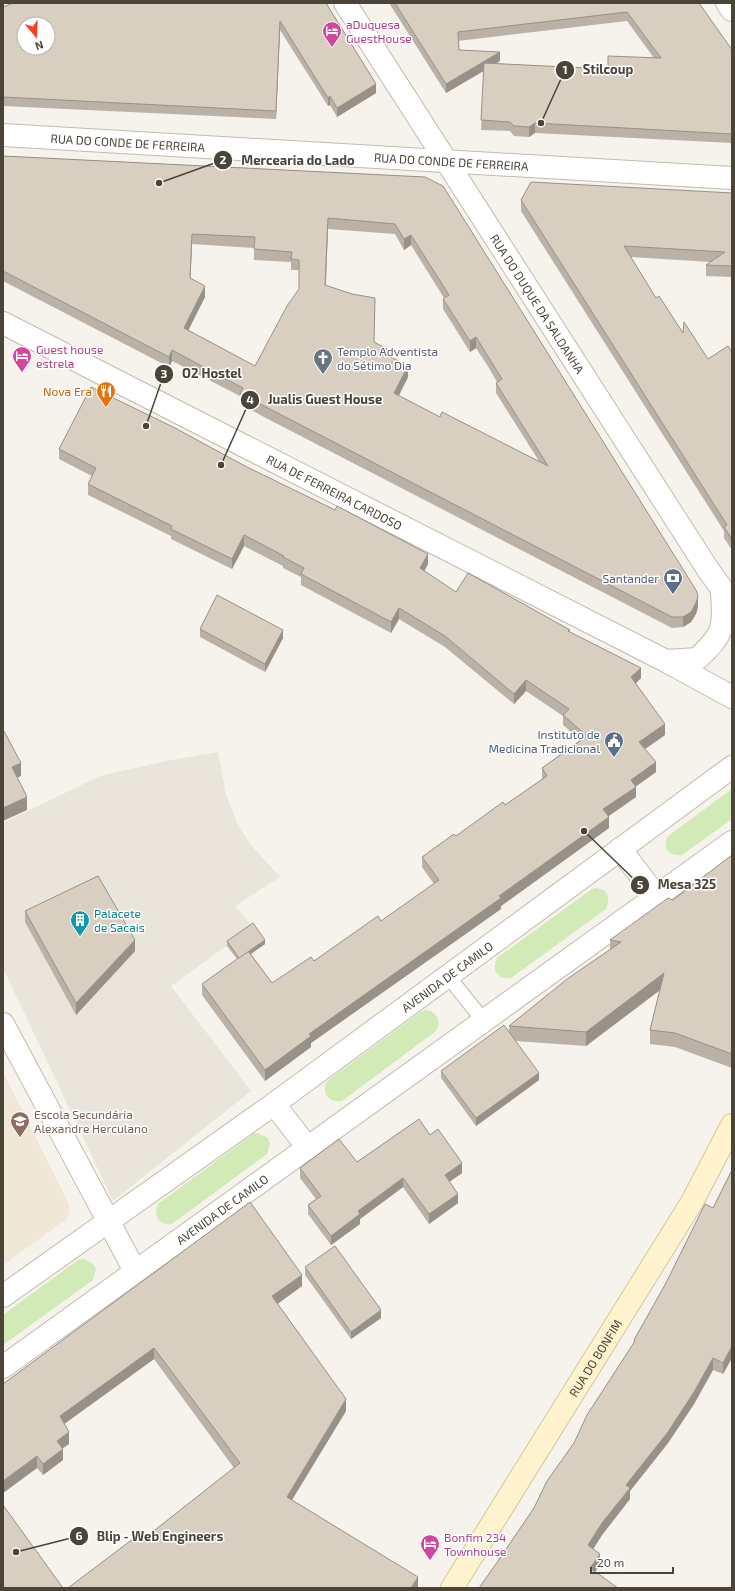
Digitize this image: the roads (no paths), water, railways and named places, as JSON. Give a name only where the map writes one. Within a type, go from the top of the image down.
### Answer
[{"type":"main road","name":"RUA DO BONFIM","points":[[452,1588],[692,1202],[732,1125]]},
{"type":"street","name":"RUA DO DUQUE DA SALDANHA","points":[[345,3],[727,597]]},
{"type":"street","points":[[727,3],[732,10]]},
{"type":"street","name":"RUA DO CONDE DE FERREIRA","points":[[3,135],[732,178]]},
{"type":"street","name":"RUA DE FERREIRA CARDOSO","points":[[3,323],[666,661],[732,697]]},
{"type":"street","points":[[666,661],[698,659],[712,646],[722,629],[727,597]]},
{"type":"street","name":"AVENIDA DE CAMILO","points":[[3,1296],[274,1104],[447,975],[732,767]]},
{"type":"street","name":"AVENIDA DE CAMILO","points":[[3,1367],[732,842]]},
{"type":"street","points":[[620,849],[656,896]]},
{"type":"street","points":[[3,1024],[135,1271]]},
{"type":"street","points":[[274,1104],[308,1148]]},
{"type":"lane","points":[[447,975],[483,1020]]},
{"type":"place","name":"aDuquesa GuestHouse","points":[[332,48]]},
{"type":"place","name":"Stilcoup","points":[[541,123]]},
{"type":"place","name":"Mercearia do Lado","points":[[159,183]]},
{"type":"place","name":"Guest house estrela","points":[[22,373]]},
{"type":"place","name":"Templo Adventista do Sétimo Dia","points":[[323,375]]},
{"type":"place","name":"Nova Era","points":[[106,408]]},
{"type":"place","name":"O2 Hostel","points":[[146,426]]},
{"type":"place","name":"Jualis Guest House","points":[[221,465]]},
{"type":"place","name":"Santander","points":[[673,595]]},
{"type":"place","name":"Instituto de Medicina Tradicional","points":[[614,758]]},
{"type":"place","name":"Mesa 325","points":[[584,831]]},
{"type":"place","name":"Palacete de Sacais","points":[[80,937]]},
{"type":"place","name":"Escola Secundária Alexandre Herculano","points":[[20,1138]]},
{"type":"place","name":"Blip - Web Engineers","points":[[16,1552]]},
{"type":"place","name":"Bonfim 234 Townhouse","points":[[430,1561]]}]
